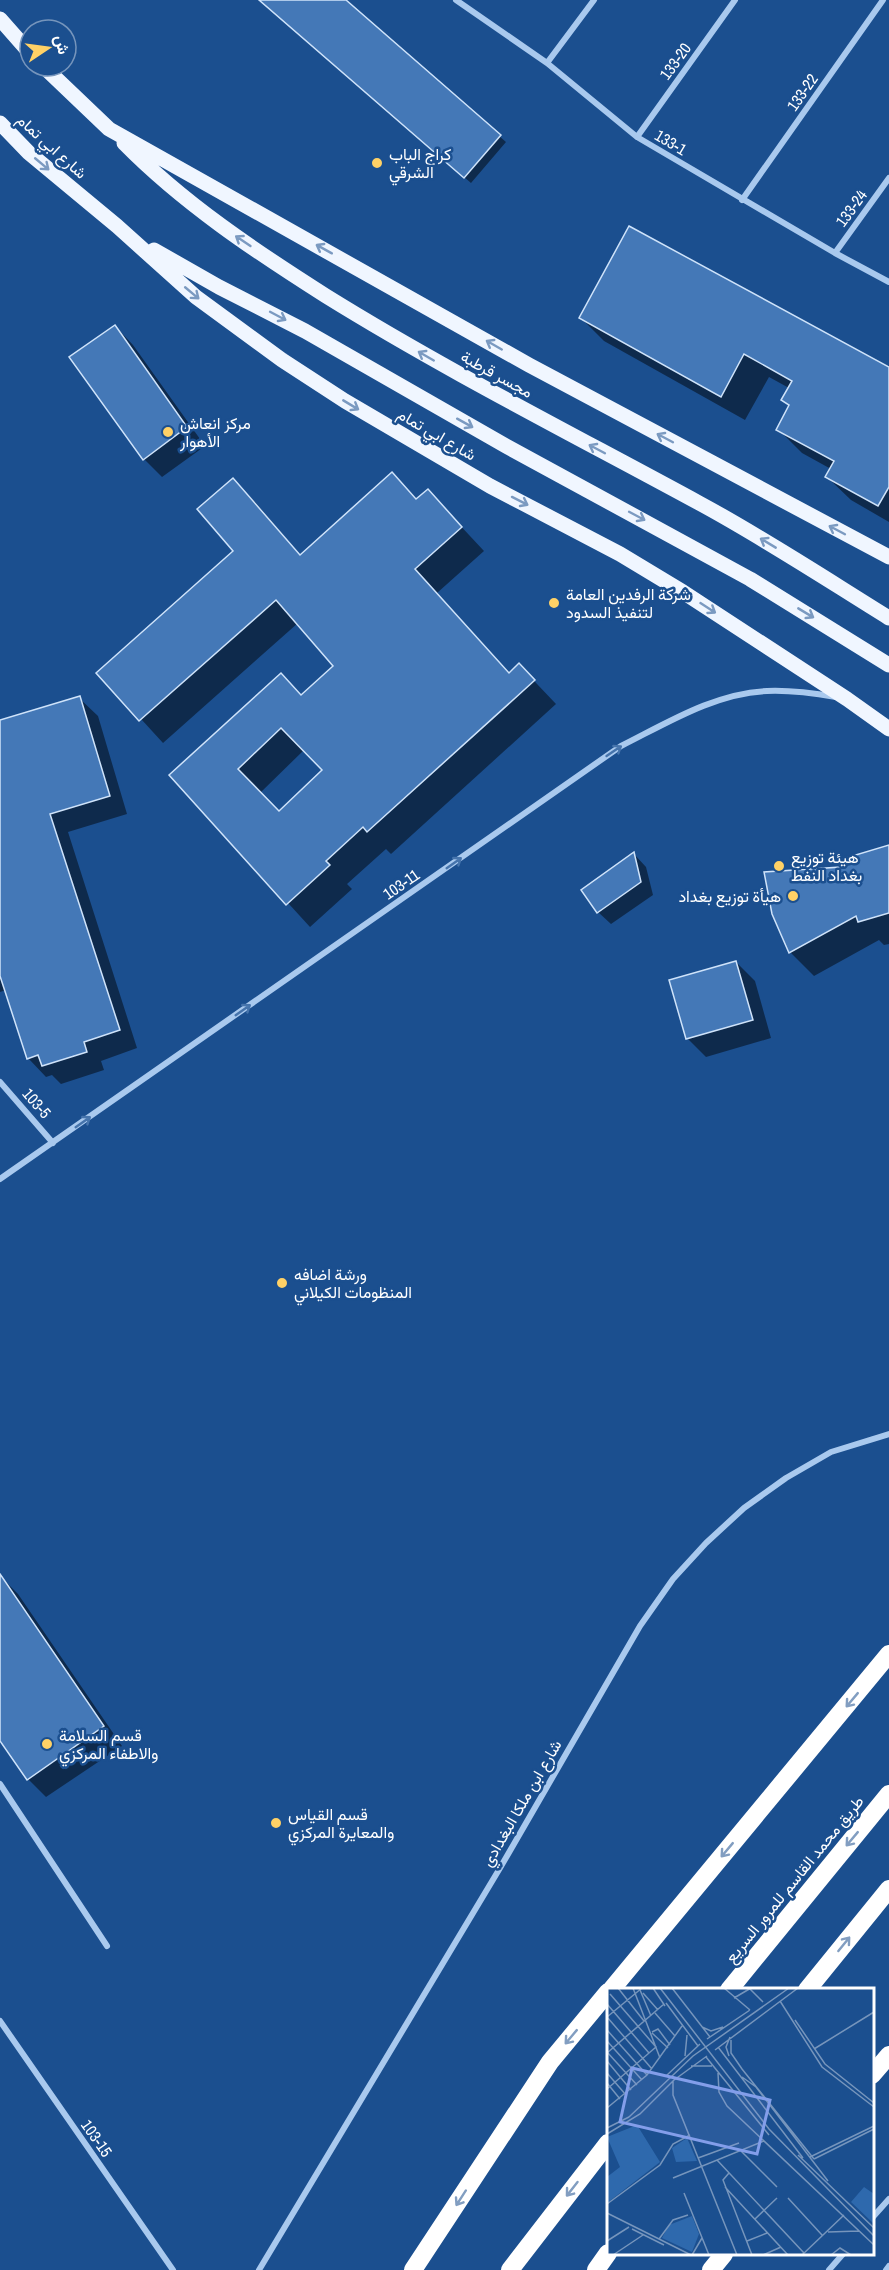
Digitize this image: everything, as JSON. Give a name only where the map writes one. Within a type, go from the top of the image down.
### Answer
[{"type":"highway","points":[[612,1988],[889,1654]]},
{"type":"highway","name":"طريق محمد القاسم للمرور السريع","points":[[730,1988],[889,1794]]},
{"type":"highway","points":[[808,1988],[889,1889]]},
{"type":"highway","points":[[413,2270],[550,2062],[607,1995]]},
{"type":"highway","points":[[874,2074],[889,2055]]},
{"type":"highway","points":[[510,2270],[607,2146]]},
{"type":"highway","points":[[596,2270],[607,2255]]},
{"type":"highway","points":[[711,2270],[722,2255]]},
{"type":"main road","points":[[0,19],[18,39]]},
{"type":"main road","points":[[55,78],[109,129],[529,365],[889,557]]},
{"type":"main road","name":"شارع ابي تمام","points":[[0,123],[29,153],[117,226],[196,297],[282,360],[345,401],[490,486],[620,554],[683,592],[889,729]]},
{"type":"main road","name":"مجسر قرطبة","points":[[109,129],[145,164],[199,209],[315,289],[451,370],[702,504],[889,618]]},
{"type":"main road","points":[[117,226],[166,258],[305,331],[506,446],[750,579],[889,665]]},
{"type":"street","name":"133-1","points":[[456,0],[547,63],[637,137],[835,254],[889,282]]},
{"type":"street","points":[[547,63],[594,0]]},
{"type":"street","name":"133-20","points":[[637,137],[735,0]]},
{"type":"street","name":"133-22","points":[[742,200],[883,0]]},
{"type":"street","name":"133-24","points":[[835,254],[889,178]]},
{"type":"street","name":"103-11","points":[[0,1179],[621,746],[697,709],[740,695],[765,691],[789,691],[847,699]]},
{"type":"street","name":"103-5","points":[[0,1082],[53,1143]]},
{"type":"street","name":"شارع ابن ملكا البغدادي","points":[[259,2270],[500,1868],[640,1626],[673,1579],[706,1543],[744,1508],[786,1478],[831,1452],[889,1434]]},
{"type":"street","points":[[0,1784],[107,1946]]},
{"type":"street","name":"103-15","points":[[0,2022],[173,2270]]},
{"type":"street","points":[[874,2217],[889,2199]]},
{"type":"street","points":[[830,2270],[841,2255]]},
{"type":"street","points":[[886,2270],[889,2266]]},
{"type":"building","points":[[259,0],[346,0],[501,135],[464,178]]},
{"type":"building","points":[[629,226],[889,367],[889,487],[878,506],[825,477],[834,461],[776,430],[789,405],[781,400],[792,381],[744,354],[721,397],[579,318]]},
{"type":"building","points":[[115,325],[187,427],[143,460],[69,357]]},
{"type":"building","points":[[392,472],[416,499],[428,489],[462,527],[415,569],[509,673],[519,663],[535,680],[367,832],[363,827],[326,861],[330,865],[286,905],[169,775],[281,673],[301,695],[333,666],[276,600],[139,721],[96,673],[233,551],[197,509],[233,478],[300,555]],"holes":[[[281,728],[322,770],[279,811],[238,769]]]},
{"type":"building","points":[[80,696],[110,796],[50,814],[120,1030],[84,1042],[87,1052],[42,1066],[38,1055],[27,1059],[0,976],[0,720]]},
{"type":"building","points":[[889,845],[889,913],[858,922],[856,916],[789,953],[772,914],[764,872],[841,867],[839,860]]},
{"type":"building","points":[[634,852],[641,882],[597,913],[581,890]]},
{"type":"building","points":[[736,961],[753,1020],[686,1039],[669,980]]},
{"type":"building","points":[[0,1574],[104,1726],[27,1780],[0,1741]]},
{"type":"place","name":"كراج الباب الشرقي","points":[[377,163]]},
{"type":"place","name":"مركز انعاش الأهوار","points":[[168,432]]},
{"type":"place","name":"شركة الرفدين العامة لتنفيذ السدود","points":[[554,603]]},
{"type":"place","name":"هيئة توزيع بغداد النفط","points":[[779,866]]},
{"type":"place","name":"هيأة توزيع بغداد","points":[[793,896]]},
{"type":"place","name":"ورشة اضافه المنظومات الكيلاني","points":[[282,1283]]},
{"type":"place","name":"قسم السلامة والاطفاء المركزي","points":[[47,1744]]},
{"type":"place","name":"قسم القياس والمعايرة المركزي","points":[[276,1823]]}]
